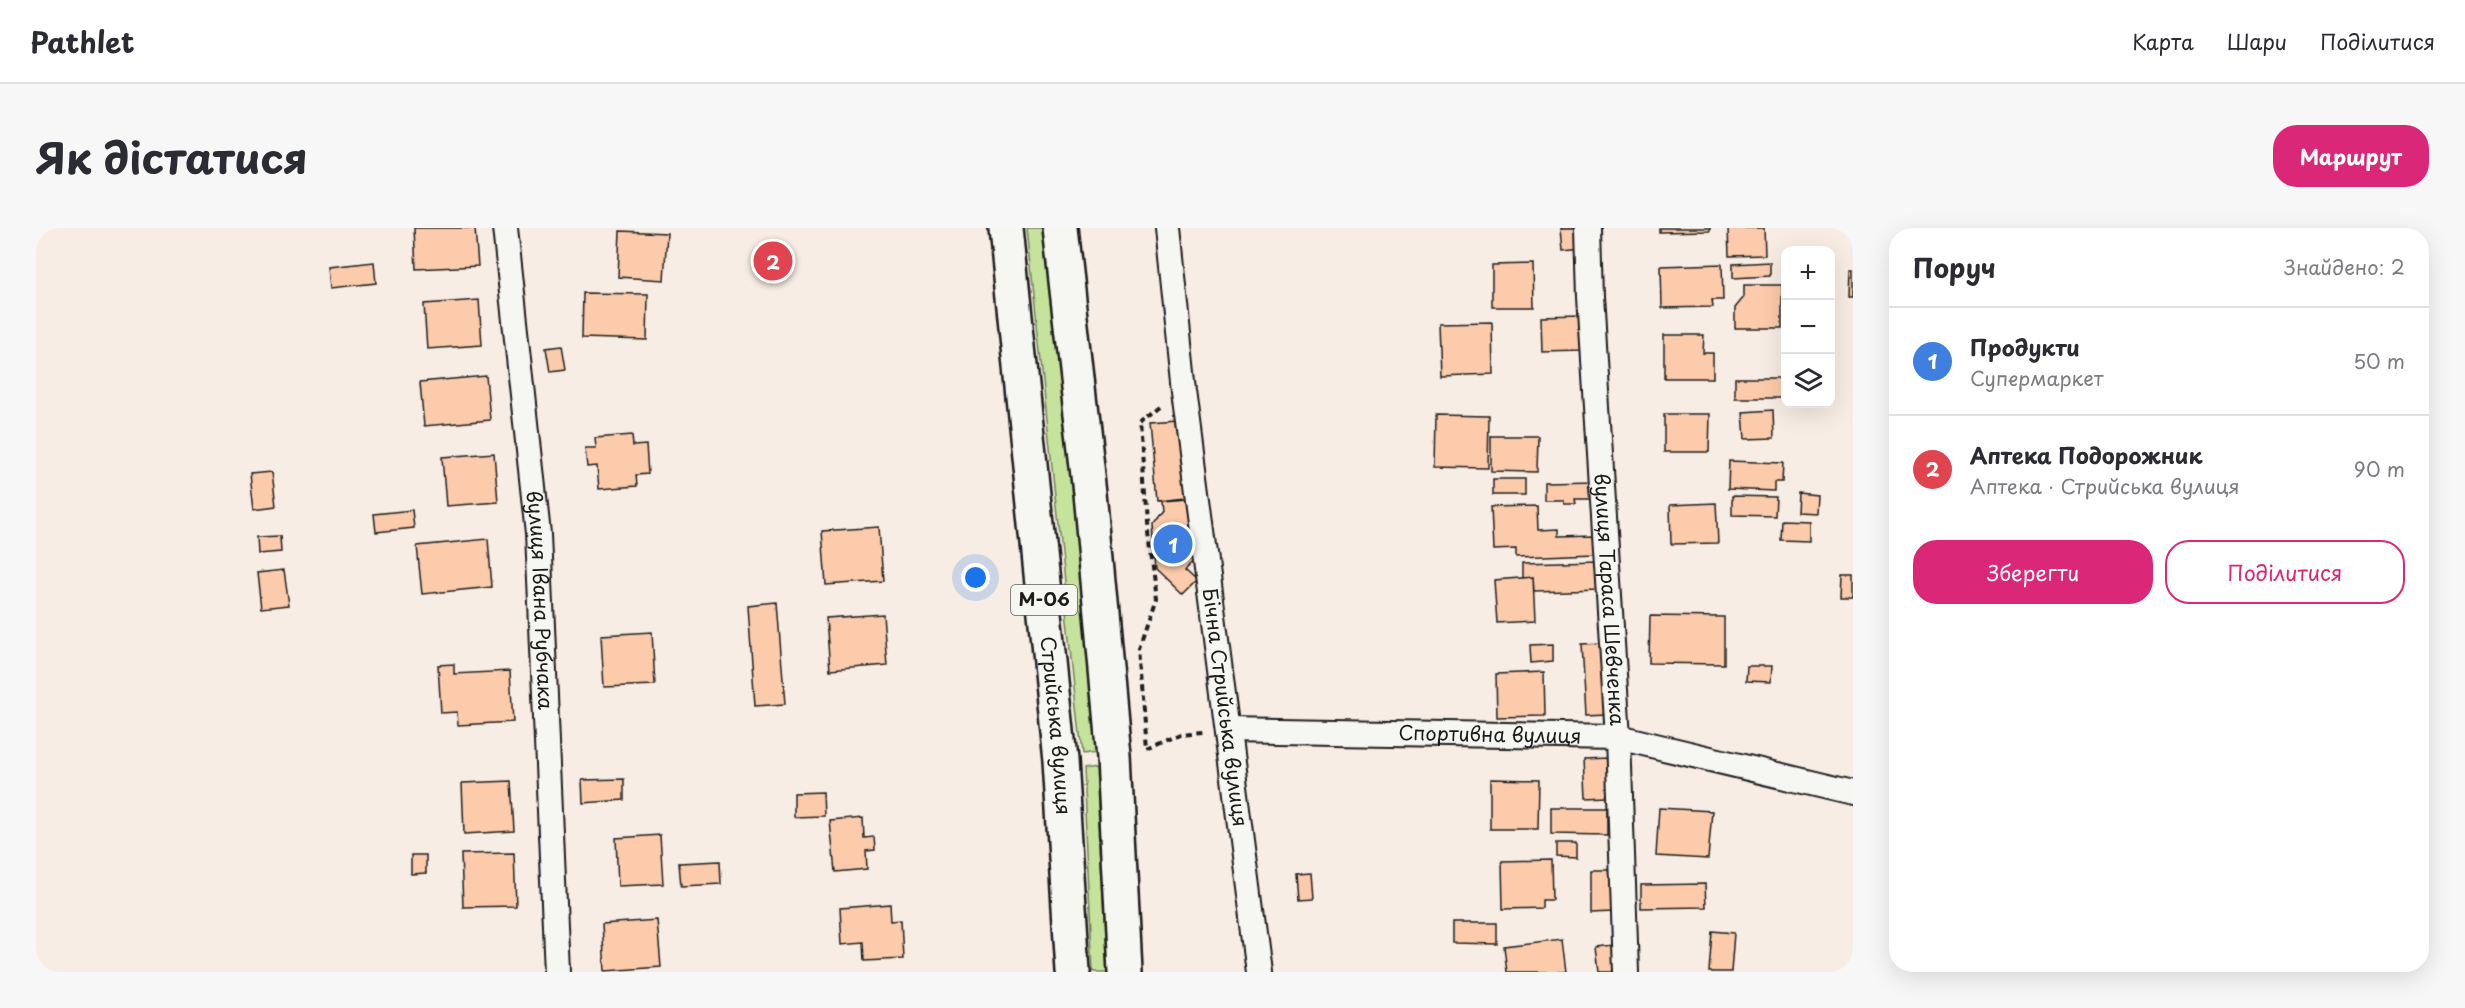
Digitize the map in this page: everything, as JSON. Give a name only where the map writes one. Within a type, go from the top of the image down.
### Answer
[{"type":"highway","name":"Стрийська вулиця","points":[[1006,228],[1060,761],[1073,972]]},
{"type":"highway","name":"М-06","points":[[1060,228],[1090,493],[1114,757],[1125,972]]},
{"type":"street","name":"вулиця Івана Рубчака","points":[[505,228],[538,534],[557,972]]},
{"type":"street","name":"Бічна Стрийська вулиця","points":[[1167,228],[1184,391],[1259,972]]},
{"type":"street","name":"вулиця Тараса Шевченка","points":[[1588,228],[1590,297],[1618,737],[1626,972]]},
{"type":"street","name":"Спортивна вулиця","points":[[1228,730],[1618,737],[1853,793]]},
{"type":"path","points":[[1184,391],[1147,415],[1140,423],[1147,525],[1156,598],[1139,649],[1148,749],[1181,734],[1228,730]]},
{"type":"green space","points":[[1027,228],[1043,228],[1074,493],[1096,752],[1082,754]]},
{"type":"green space","points":[[1096,767],[1107,972],[1093,972],[1083,769]]},
{"type":"building","points":[[414,228],[475,228],[478,266],[416,269]]},
{"type":"building","points":[[1561,228],[1582,228],[1583,248],[1563,250]]},
{"type":"building","points":[[1659,228],[1710,228],[1710,231],[1659,232]]},
{"type":"building","points":[[1728,228],[1764,228],[1765,255],[1729,256]]},
{"type":"building","points":[[620,231],[667,233],[664,280],[618,277]]},
{"type":"building","points":[[374,262],[376,283],[331,288],[329,267]]},
{"type":"building","points":[[1770,262],[1770,276],[1733,278],[1733,264]]},
{"type":"building","points":[[1533,264],[1534,307],[1492,307],[1492,265]]},
{"type":"building","points":[[1722,264],[1723,300],[1712,300],[1713,307],[1662,308],[1661,266]]},
{"type":"building","points":[[1850,269],[1853,269],[1853,297],[1849,297]]},
{"type":"building","points":[[1744,285],[1781,285],[1781,328],[1735,328],[1735,308],[1744,297]]},
{"type":"building","points":[[583,293],[648,294],[647,340],[582,338]]},
{"type":"building","points":[[479,300],[482,345],[427,349],[424,304]]},
{"type":"building","points":[[1581,316],[1582,351],[1542,352],[1541,317]]},
{"type":"building","points":[[1492,322],[1493,374],[1440,376],[1438,323]]},
{"type":"building","points":[[1664,335],[1704,335],[1703,353],[1713,353],[1713,378],[1664,378]]},
{"type":"building","points":[[561,346],[565,370],[550,372],[546,348]]},
{"type":"building","points":[[486,376],[490,420],[424,426],[420,382]]},
{"type":"building","points":[[1735,378],[1781,378],[1781,398],[1735,398]]},
{"type":"building","points":[[1773,410],[1774,438],[1745,439],[1743,412]]},
{"type":"building","points":[[1664,414],[1710,414],[1709,452],[1664,452]]},
{"type":"building","points":[[1436,415],[1489,416],[1488,468],[1435,467]]},
{"type":"building","points":[[1178,421],[1185,498],[1157,501],[1150,423]]},
{"type":"building","points":[[632,435],[633,446],[646,445],[648,474],[636,475],[637,486],[599,489],[597,466],[587,467],[585,448],[596,448],[595,438]]},
{"type":"building","points":[[1491,436],[1538,436],[1537,472],[1491,471]]},
{"type":"building","points":[[494,453],[498,502],[446,506],[442,457]]},
{"type":"building","points":[[1729,461],[1783,463],[1782,482],[1774,482],[1774,491],[1728,489]]},
{"type":"building","points":[[272,472],[276,506],[254,509],[250,474]]},
{"type":"building","points":[[1493,479],[1525,479],[1525,495],[1493,495]]},
{"type":"building","points":[[1597,481],[1597,499],[1575,499],[1576,504],[1564,504],[1564,500],[1544,500],[1544,482]]},
{"type":"building","points":[[1798,493],[1817,495],[1816,513],[1797,512]]},
{"type":"building","points":[[1732,496],[1776,497],[1775,516],[1732,515]]},
{"type":"building","points":[[1187,499],[1194,561],[1185,570],[1197,581],[1183,595],[1155,568],[1152,526],[1162,512],[1161,501]]},
{"type":"building","points":[[1716,503],[1718,543],[1671,544],[1670,505]]},
{"type":"building","points":[[1537,506],[1538,530],[1559,529],[1559,536],[1594,535],[1595,554],[1516,557],[1516,549],[1493,550],[1491,507]]},
{"type":"building","points":[[412,510],[414,528],[376,532],[374,514]]},
{"type":"building","points":[[1782,520],[1809,521],[1809,541],[1781,540]]},
{"type":"building","points":[[879,527],[883,581],[826,585],[822,531]]},
{"type":"building","points":[[280,536],[281,552],[258,554],[257,537]]},
{"type":"building","points":[[488,539],[492,587],[422,594],[417,546]]},
{"type":"building","points":[[1599,561],[1600,589],[1534,591],[1533,577],[1522,578],[1522,563]]},
{"type":"building","points":[[284,570],[289,605],[261,608],[257,573]]},
{"type":"building","points":[[1842,575],[1853,575],[1853,597],[1841,597]]},
{"type":"building","points":[[1533,577],[1535,621],[1497,623],[1494,580]]},
{"type":"building","points":[[777,603],[785,704],[755,706],[748,606]]},
{"type":"building","points":[[883,614],[887,665],[830,670],[826,618]]},
{"type":"building","points":[[1650,616],[1724,617],[1724,664],[1649,663]]},
{"type":"building","points":[[652,632],[655,685],[604,687],[601,635]]},
{"type":"building","points":[[1602,643],[1606,714],[1586,715],[1582,644]]},
{"type":"building","points":[[1553,644],[1553,661],[1531,663],[1530,645]]},
{"type":"building","points":[[454,664],[454,674],[510,671],[513,722],[458,725],[457,712],[441,713],[438,665]]},
{"type":"building","points":[[1747,666],[1772,666],[1771,682],[1746,681]]},
{"type":"building","points":[[1544,672],[1545,716],[1497,717],[1496,674]]},
{"type":"building","points":[[1607,758],[1608,797],[1586,798],[1584,759]]},
{"type":"building","points":[[624,779],[624,800],[583,803],[582,780]]},
{"type":"building","points":[[1490,779],[1539,780],[1538,829],[1490,829]]},
{"type":"building","points":[[511,781],[514,831],[464,834],[462,783]]},
{"type":"building","points":[[823,792],[824,816],[794,817],[794,793]]},
{"type":"building","points":[[1551,808],[1607,808],[1607,835],[1551,834]]},
{"type":"building","points":[[1659,808],[1712,811],[1708,859],[1656,856]]},
{"type":"building","points":[[863,818],[864,838],[874,837],[875,850],[866,851],[867,869],[835,872],[830,821]]},
{"type":"building","points":[[660,835],[663,884],[618,886],[616,838]]},
{"type":"building","points":[[1556,843],[1576,843],[1576,857],[1556,856]]},
{"type":"building","points":[[514,853],[516,906],[463,907],[461,854]]},
{"type":"building","points":[[411,855],[426,855],[426,873],[411,874]]},
{"type":"building","points":[[1551,860],[1552,900],[1542,900],[1542,908],[1503,909],[1502,861]]},
{"type":"building","points":[[720,861],[721,884],[681,886],[679,863]]},
{"type":"building","points":[[1591,870],[1611,870],[1612,912],[1591,913]]},
{"type":"building","points":[[1310,873],[1312,898],[1298,899],[1296,874]]},
{"type":"building","points":[[1705,884],[1706,907],[1641,908],[1641,885]]},
{"type":"building","points":[[890,904],[891,921],[901,920],[903,959],[864,961],[863,942],[842,944],[840,908]]},
{"type":"building","points":[[657,920],[661,967],[605,971],[602,924]]},
{"type":"building","points":[[1452,923],[1497,923],[1497,944],[1452,943]]},
{"type":"building","points":[[1712,931],[1734,933],[1731,972],[1709,972]]},
{"type":"building","points":[[1562,939],[1566,972],[1507,972],[1504,946]]},
{"type":"building","points":[[1614,945],[1617,972],[1599,972],[1596,947]]},
{"type":"place","name":"Аптека Подорожник","points":[[773,261]]},
{"type":"place","name":"Продукти","points":[[1173,544]]}]
